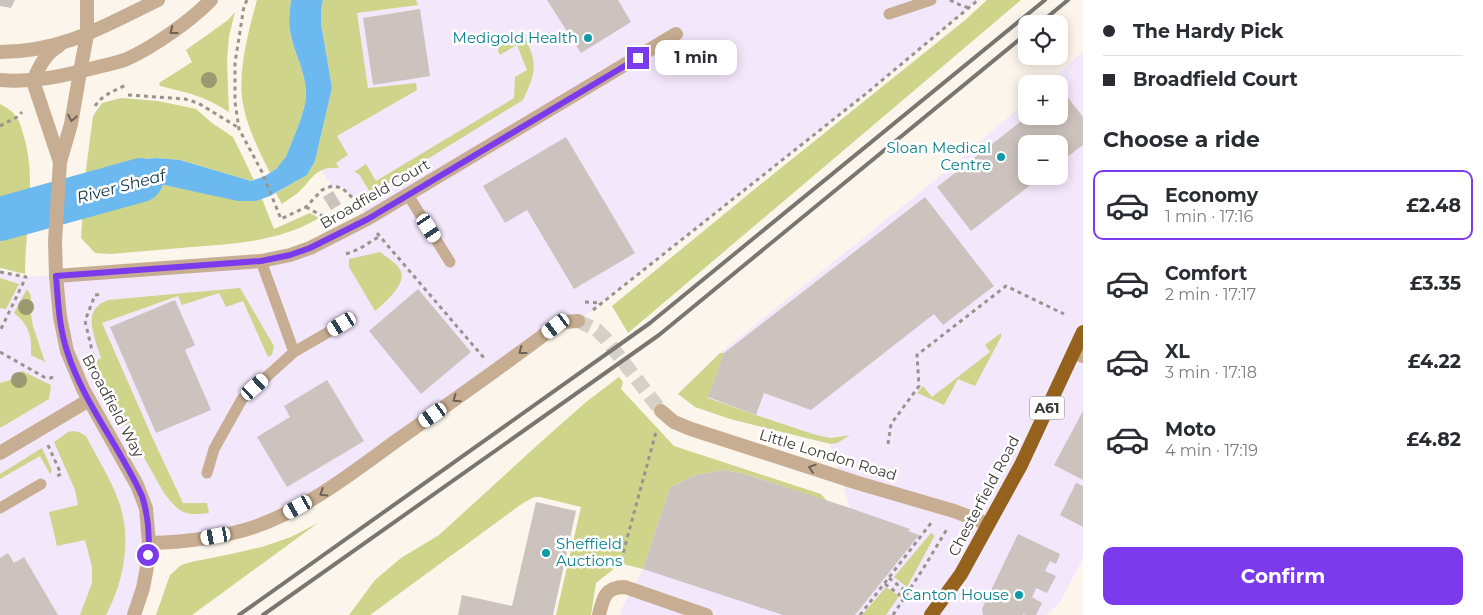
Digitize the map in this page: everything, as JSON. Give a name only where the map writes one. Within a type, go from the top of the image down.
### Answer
[{"type":"highway","name":"Chesterfield Road","points":[[934,614],[961,574],[1021,465],[1078,354],[1083,332]]},
{"type":"street","name":"Broadfield Way","points":[[87,0],[87,35],[71,124],[60,168],[55,241],[56,276],[62,330],[67,352],[75,371],[142,496],[146,508],[149,543]]},
{"type":"street","points":[[0,52],[31,50],[61,44],[87,35],[158,0]]},
{"type":"street","points":[[0,80],[33,81],[80,72],[126,59],[169,35],[211,0]]},
{"type":"street","name":"Broadfield Court","points":[[56,276],[261,261],[290,255],[310,248],[368,219],[676,34]]},
{"type":"street","points":[[33,81],[47,56],[61,44]]},
{"type":"street","name":"Broadfield Way","points":[[33,81],[60,168]]},
{"type":"street","points":[[134,615],[146,576],[149,543],[187,542],[230,534],[286,514],[324,493],[556,326],[564,322],[578,321]]},
{"type":"street","points":[[0,452],[89,400]]},
{"type":"street","name":"Little London Road","points":[[660,411],[674,422],[691,429],[954,511],[988,524]]},
{"type":"street","points":[[599,615],[607,593],[612,588],[624,587],[706,615]]},
{"type":"lane","points":[[889,14],[931,0]]},
{"type":"lane","points":[[408,195],[450,262]]},
{"type":"lane","points":[[261,261],[294,352]]},
{"type":"lane","points":[[207,473],[214,449],[242,399],[294,352],[351,319]]},
{"type":"lane","points":[[0,508],[41,484]]},
{"type":"path","points":[[246,0],[234,80],[235,102],[240,129],[262,172],[281,219],[306,208],[324,188],[332,186],[342,188],[361,205],[380,236],[496,371]]},
{"type":"path","points":[[950,0],[969,8]]},
{"type":"path","points":[[578,321],[868,92],[978,0]]},
{"type":"path","points":[[128,94],[185,99],[198,104],[240,129]]},
{"type":"path","points":[[342,255],[358,249],[380,236]]},
{"type":"path","points":[[0,272],[26,278],[0,330]]},
{"type":"path","points":[[888,444],[891,424],[919,386],[917,355],[1006,286],[1064,314]]},
{"type":"path","points":[[0,352],[44,377],[50,378],[75,371],[94,360],[85,321],[95,295],[104,294]]},
{"type":"path","points":[[612,588],[655,438],[660,411]]},
{"type":"path","points":[[41,428],[62,474],[41,484]]},
{"type":"path","points":[[893,615],[946,531],[954,511]]},
{"type":"path","points":[[860,615],[932,523]]},
{"type":"path","points":[[889,578],[908,593]]},
{"type":"path","points":[[885,584],[904,598]]},
{"type":"shaded area","points":[[323,0],[978,0],[868,92],[578,321],[571,321],[324,493],[256,526],[149,543],[134,615],[0,615],[0,272],[26,277],[261,261],[367,219],[361,205],[342,188],[332,186],[315,161],[332,88],[321,10]]},
{"type":"shaded area","points":[[1083,52],[1083,558],[1061,601],[1046,615],[620,615],[643,569],[670,487],[696,475],[725,470],[850,508],[830,444],[730,419],[695,407],[678,394],[720,353],[934,181],[1018,109],[1018,125],[1068,125],[1068,75],[1057,75]]},
{"type":"green space","points":[[257,0],[291,0],[290,31],[306,87],[304,109],[286,157],[282,164],[270,173],[249,126],[244,109],[241,83],[244,54]]},
{"type":"green space","points":[[323,0],[416,0],[418,5],[357,13],[368,88],[416,83],[417,90],[337,136],[348,155],[336,163],[339,168],[320,171],[299,192],[282,204],[276,193],[307,175],[315,161],[332,88],[321,23]]},
{"type":"green space","points":[[987,0],[1021,0],[628,333],[612,306],[964,21]]},
{"type":"green space","points":[[235,12],[229,36],[227,61],[229,112],[212,102],[160,86],[159,83],[192,62],[186,50],[228,20]]},
{"type":"green space","points":[[519,35],[524,37],[529,46],[534,69],[523,100],[371,194],[359,174],[354,172],[366,164],[376,181],[514,98],[515,77],[527,70],[517,45],[500,55],[498,51],[499,47]]},
{"type":"green space","points":[[121,98],[158,101],[196,109],[212,123],[233,137],[254,180],[251,181],[180,160],[157,158],[146,159],[85,177],[93,116],[102,103]]},
{"type":"green space","points":[[0,104],[12,112],[18,120],[28,154],[30,188],[25,274],[0,268]]},
{"type":"green space","points":[[164,185],[245,201],[262,199],[274,229],[310,213],[319,218],[289,232],[257,240],[111,254],[95,253],[81,238],[83,209]]},
{"type":"green space","points":[[380,252],[399,268],[401,280],[394,292],[375,311],[349,267],[349,259]]},
{"type":"green space","points":[[0,278],[19,284],[6,309],[0,308]]},
{"type":"green space","points":[[240,288],[274,346],[272,355],[268,357],[243,301],[226,307],[219,293],[182,305],[178,296],[102,323],[183,503],[207,503],[209,513],[193,514],[183,512],[164,493],[101,382],[94,362],[101,358],[93,331],[92,317],[99,305],[108,300]]},
{"type":"green space","points":[[27,289],[31,296],[30,309],[33,326],[45,362],[31,355],[31,342],[28,331],[23,322],[14,313]]},
{"type":"green space","points":[[1001,333],[1001,337],[975,386],[958,379],[944,405],[917,393],[923,386],[932,397],[990,352],[985,345]]},
{"type":"green space","points":[[720,353],[724,353],[708,398],[816,435],[831,438],[850,435],[837,443],[831,444],[730,419],[695,407],[678,394]]},
{"type":"green space","points":[[22,371],[51,385],[49,399],[0,428],[0,383],[10,380]]},
{"type":"green space","points":[[619,377],[623,382],[621,389],[674,446],[821,494],[827,501],[745,474],[725,470],[696,475],[670,487],[643,569],[611,561],[620,564],[596,583],[591,615],[556,615],[581,507],[534,497],[523,503],[370,615],[349,615],[375,580],[401,558],[439,535],[586,402]]},
{"type":"green space","points":[[73,431],[86,436],[112,485],[123,516],[125,530],[124,560],[117,588],[106,615],[80,615],[92,583],[92,567],[85,540],[57,546],[49,512],[78,505],[75,490],[54,442],[68,432]]},
{"type":"green space","points":[[42,448],[52,470],[50,474],[40,456],[0,479],[0,474]]},
{"type":"green space","points":[[318,523],[192,615],[156,615],[170,575],[181,565],[262,547],[291,537]]},
{"type":"green space","points":[[931,533],[934,537],[907,587],[894,577]]},
{"type":"green space","points":[[886,587],[899,596],[886,615],[862,615]]},
{"type":"water","points":[[291,0],[323,0],[321,23],[332,88],[315,161],[307,175],[270,196],[256,201],[238,201],[164,185],[83,209],[85,177],[146,159],[180,160],[251,181],[265,176],[276,169],[286,157],[301,117],[306,95],[302,71],[290,31]]},
{"type":"building","points":[[0,0],[15,0],[11,8],[0,6]]},
{"type":"building","name":"Medigold Health","points":[[547,0],[618,0],[631,22],[581,53]]},
{"type":"building","points":[[420,9],[430,76],[373,85],[363,18]]},
{"type":"building","name":"Sloan Medical Centre","points":[[1068,98],[1083,117],[1083,145],[1068,156],[1068,135],[1018,135],[1018,185],[1030,185],[971,231],[937,187],[1018,124],[1068,125]]},
{"type":"building","points":[[566,137],[635,253],[574,289],[527,210],[505,223],[483,186]]},
{"type":"building","points":[[333,191],[341,204],[331,210],[323,197]]},
{"type":"building","points":[[925,197],[994,286],[943,325],[934,314],[811,410],[764,393],[756,415],[708,397],[724,353]]},
{"type":"building","points":[[418,289],[471,352],[421,394],[369,331]]},
{"type":"building","points":[[175,300],[195,345],[185,350],[211,410],[156,433],[110,327]]},
{"type":"building","points":[[327,380],[364,441],[287,487],[257,437],[290,417],[284,406]]},
{"type":"building","points":[[1083,411],[1083,480],[1054,465]]},
{"type":"building","points":[[725,470],[745,474],[850,508],[910,529],[908,531],[919,535],[855,615],[783,615],[643,569],[670,487],[696,475]]},
{"type":"building","points":[[1076,483],[1083,486],[1083,527],[1060,515]]},
{"type":"building","name":"Sheffield Auctions","points":[[536,502],[576,511],[553,615],[458,615],[462,595],[512,606]]},
{"type":"building","points":[[1018,534],[1060,554],[1056,564],[1050,561],[1045,571],[1056,576],[1047,593],[1036,588],[1032,597],[1042,603],[1036,615],[983,615],[982,609]]},
{"type":"building","points":[[8,553],[14,563],[24,557],[58,615],[0,615],[0,558]]},
{"type":"waterway","name":"River Sheaf","points":[[0,219],[141,180]]},
{"type":"tunnel","points":[[578,321],[597,330],[605,338],[661,411]]},
{"type":"railway","points":[[239,615],[650,323],[1045,0]]},
{"type":"railway","points":[[1050,15],[1068,0]]},
{"type":"railway","points":[[263,615],[659,335],[1018,41]]},
{"type":"place","name":"Medigold Health","points":[[588,38]]},
{"type":"place","name":"Sloan Medical Centre","points":[[1001,157]]},
{"type":"place","name":"Sheffield Auctions","points":[[546,553]]},
{"type":"place","name":"Canton House","points":[[1019,595]]},
{"type":"route","points":[[148,555],[149,543],[146,508],[142,496],[83,389],[67,352],[62,330],[56,276],[261,261],[290,255],[310,248],[368,219],[638,58]]}]
